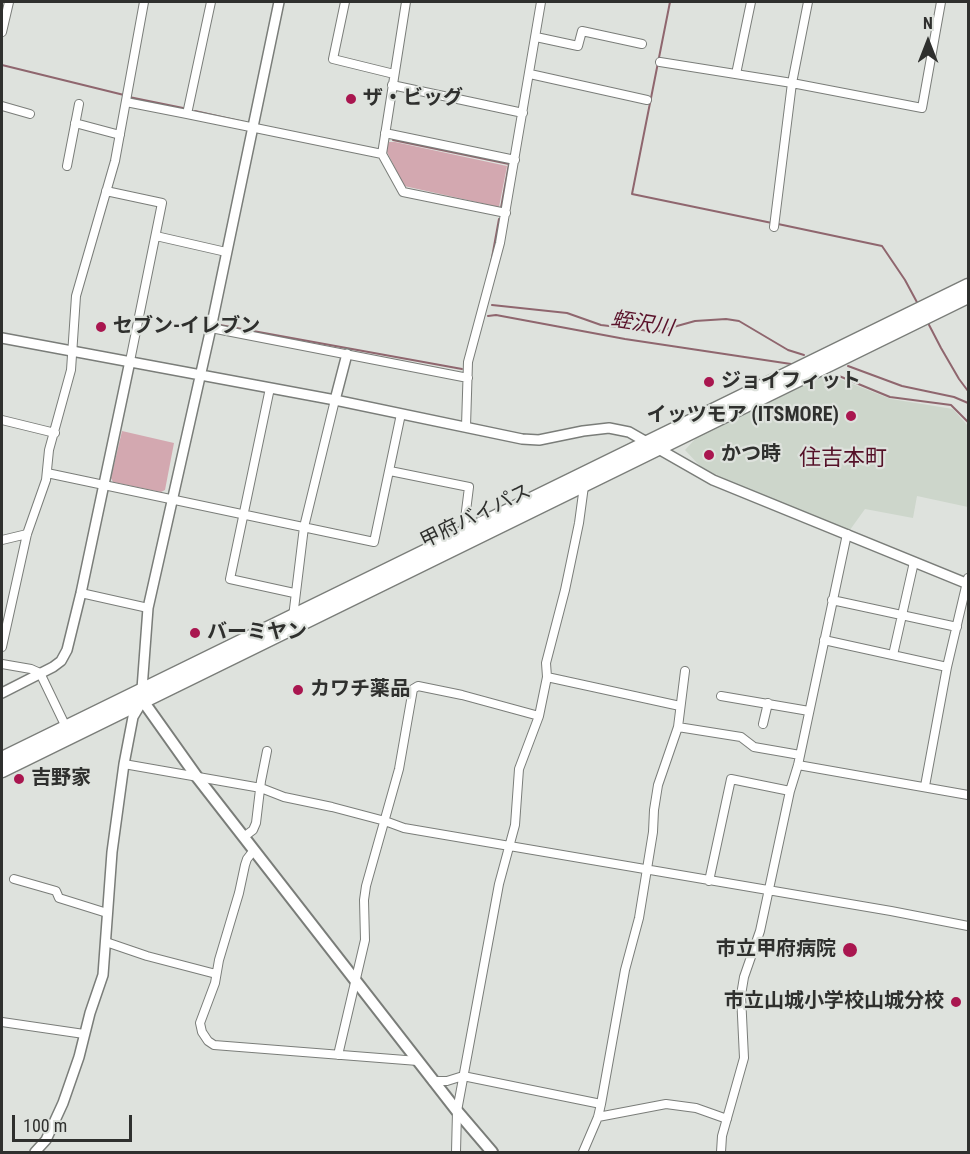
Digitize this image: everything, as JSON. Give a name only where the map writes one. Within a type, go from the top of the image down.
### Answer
[{"type":"highway","name":"甲府バイパス","points":[[2,771],[142,695],[466,531],[652,446],[964,293]]},
{"type":"highway","name":"甲府バイパス","points":[[2,758],[66,727],[142,695],[584,486],[652,446]]},
{"type":"main road","points":[[142,695],[197,777],[457,1111],[492,1152]]},
{"type":"street","points":[[2,32],[9,2]]},
{"type":"street","points":[[2,647],[27,534],[46,480],[49,450],[71,370],[76,296],[115,160],[144,2]]},
{"type":"street","points":[[188,114],[211,2]]},
{"type":"street","points":[[35,1152],[46,1140],[63,1102],[103,975],[112,852],[133,717],[142,695],[148,608],[211,328],[279,2]]},
{"type":"street","points":[[345,2],[333,59],[394,74]]},
{"type":"street","points":[[405,2],[382,154],[403,192],[506,213]]},
{"type":"street","points":[[466,426],[468,362],[486,299],[506,213],[542,2]]},
{"type":"street","points":[[736,74],[751,2]]},
{"type":"street","points":[[774,227],[792,83],[808,2]]},
{"type":"street","points":[[660,62],[792,83],[922,108],[941,2]]},
{"type":"street","points":[[536,37],[578,46],[582,31],[642,44]]},
{"type":"street","points":[[530,74],[647,100]]},
{"type":"street","points":[[392,86],[523,113]]},
{"type":"street","points":[[126,98],[188,114],[382,154]]},
{"type":"street","points":[[67,166],[79,104]]},
{"type":"street","points":[[2,106],[30,114]]},
{"type":"street","points":[[75,123],[120,135]]},
{"type":"street","points":[[385,133],[515,160]]},
{"type":"street","points":[[2,693],[61,661],[67,650],[156,236],[162,203],[106,191]]},
{"type":"street","points":[[156,236],[226,252]]},
{"type":"street","points":[[211,328],[468,378]]},
{"type":"street","points":[[2,338],[335,400],[522,439],[539,440],[609,428],[629,432],[713,480],[968,582],[947,667],[925,786]]},
{"type":"street","points":[[293,617],[294,593],[304,527],[347,354]]},
{"type":"street","points":[[270,388],[230,579],[294,593]]},
{"type":"street","points":[[47,473],[374,542],[401,414]]},
{"type":"street","points":[[2,420],[55,433]]},
{"type":"street","points":[[390,471],[469,488],[464,527],[466,531]]},
{"type":"street","points":[[456,1152],[457,1111],[499,884],[510,845],[518,798],[519,770],[539,716],[547,677],[546,663],[565,590],[584,486]]},
{"type":"street","points":[[2,540],[27,534]]},
{"type":"street","points":[[721,1152],[722,1136],[744,1058],[741,994],[744,977],[760,931],[790,791],[798,765],[846,534]]},
{"type":"street","points":[[893,655],[914,561]]},
{"type":"street","points":[[81,593],[148,608]]},
{"type":"street","points":[[832,600],[957,627]]},
{"type":"street","points":[[824,640],[947,667]]},
{"type":"street","points":[[2,664],[31,669],[40,673],[66,727]]},
{"type":"street","points":[[583,1152],[601,1104],[620,995],[635,937],[653,832],[658,785],[678,727],[685,671]]},
{"type":"street","points":[[547,677],[680,706]]},
{"type":"street","points":[[338,1055],[365,939],[366,886],[401,762],[413,689],[418,686],[462,695],[539,716]]},
{"type":"street","points":[[721,696],[809,711]]},
{"type":"street","points":[[764,724],[768,703]]},
{"type":"street","points":[[678,727],[741,737],[754,747],[800,754]]},
{"type":"street","points":[[244,836],[253,830],[256,823],[267,750]]},
{"type":"street","points":[[124,765],[261,788],[284,797],[332,807],[404,828],[969,926]]},
{"type":"street","points":[[798,765],[969,795]]},
{"type":"street","points":[[709,881],[731,779],[790,791]]},
{"type":"street","points":[[254,850],[245,865],[215,983],[200,1023],[202,1032],[208,1041],[214,1045],[418,1061]]},
{"type":"street","points":[[14,879],[56,891],[60,898],[107,913]]},
{"type":"street","points":[[106,942],[147,956],[216,974]]},
{"type":"street","points":[[2,1022],[84,1034]]},
{"type":"street","points":[[434,1081],[447,1081],[463,1076],[601,1104]]},
{"type":"street","points":[[598,1117],[666,1104],[696,1108],[727,1119]]},
{"type":"shaded area","points":[[389,142],[507,166],[499,207],[404,186],[386,150]]},
{"type":"shaded area","points":[[827,374],[891,399],[953,409],[968,426],[968,507],[917,496],[913,518],[865,509],[847,534],[713,480],[685,450],[697,437]]},
{"type":"shaded area","points":[[122,431],[174,443],[165,490],[161,492],[113,482],[111,478]]},
{"type":"waterway","points":[[670,2],[632,194],[772,223]]},
{"type":"waterway","points":[[2,65],[124,95]]},
{"type":"waterway","points":[[129,97],[183,108]]},
{"type":"waterway","points":[[195,111],[244,122]]},
{"type":"waterway","points":[[393,140],[509,164],[501,208]]},
{"type":"waterway","points":[[491,263],[499,219]]},
{"type":"waterway","points":[[778,224],[882,246],[919,306]]},
{"type":"waterway","points":[[492,305],[567,313],[601,325],[650,331],[659,331],[695,321],[726,319],[739,321],[788,350],[804,355]]},
{"type":"waterway","name":"蛭沢川","points":[[488,316],[496,315],[625,339],[791,364]]},
{"type":"waterway","points":[[927,321],[968,391]]},
{"type":"waterway","name":"蛭沢川","points":[[220,325],[462,369]]},
{"type":"waterway","points":[[848,366],[902,386],[954,397],[968,403]]},
{"type":"waterway","name":"蛭沢川","points":[[839,376],[890,397],[951,405],[968,422]]},
{"type":"place","name":"ザ・ビッグ","points":[[351,99]]},
{"type":"place","name":"セブン-イレブン","points":[[101,327]]},
{"type":"place","name":"ジョイフィット","points":[[709,382]]},
{"type":"place","name":"イッツモア (ITSMORE)","points":[[851,416]]},
{"type":"place","name":"かつ時","points":[[709,455]]},
{"type":"place","name":"バーミヤン","points":[[195,633]]},
{"type":"place","name":"カワチ薬品","points":[[298,690]]},
{"type":"place","name":"吉野家","points":[[19,779]]},
{"type":"place","name":"市立甲府病院","points":[[850,950]]},
{"type":"place","name":"市立山城小学校山城分校","points":[[956,1002]]},
{"type":"district","name":"住吉本町","points":[[843,459]]}]
